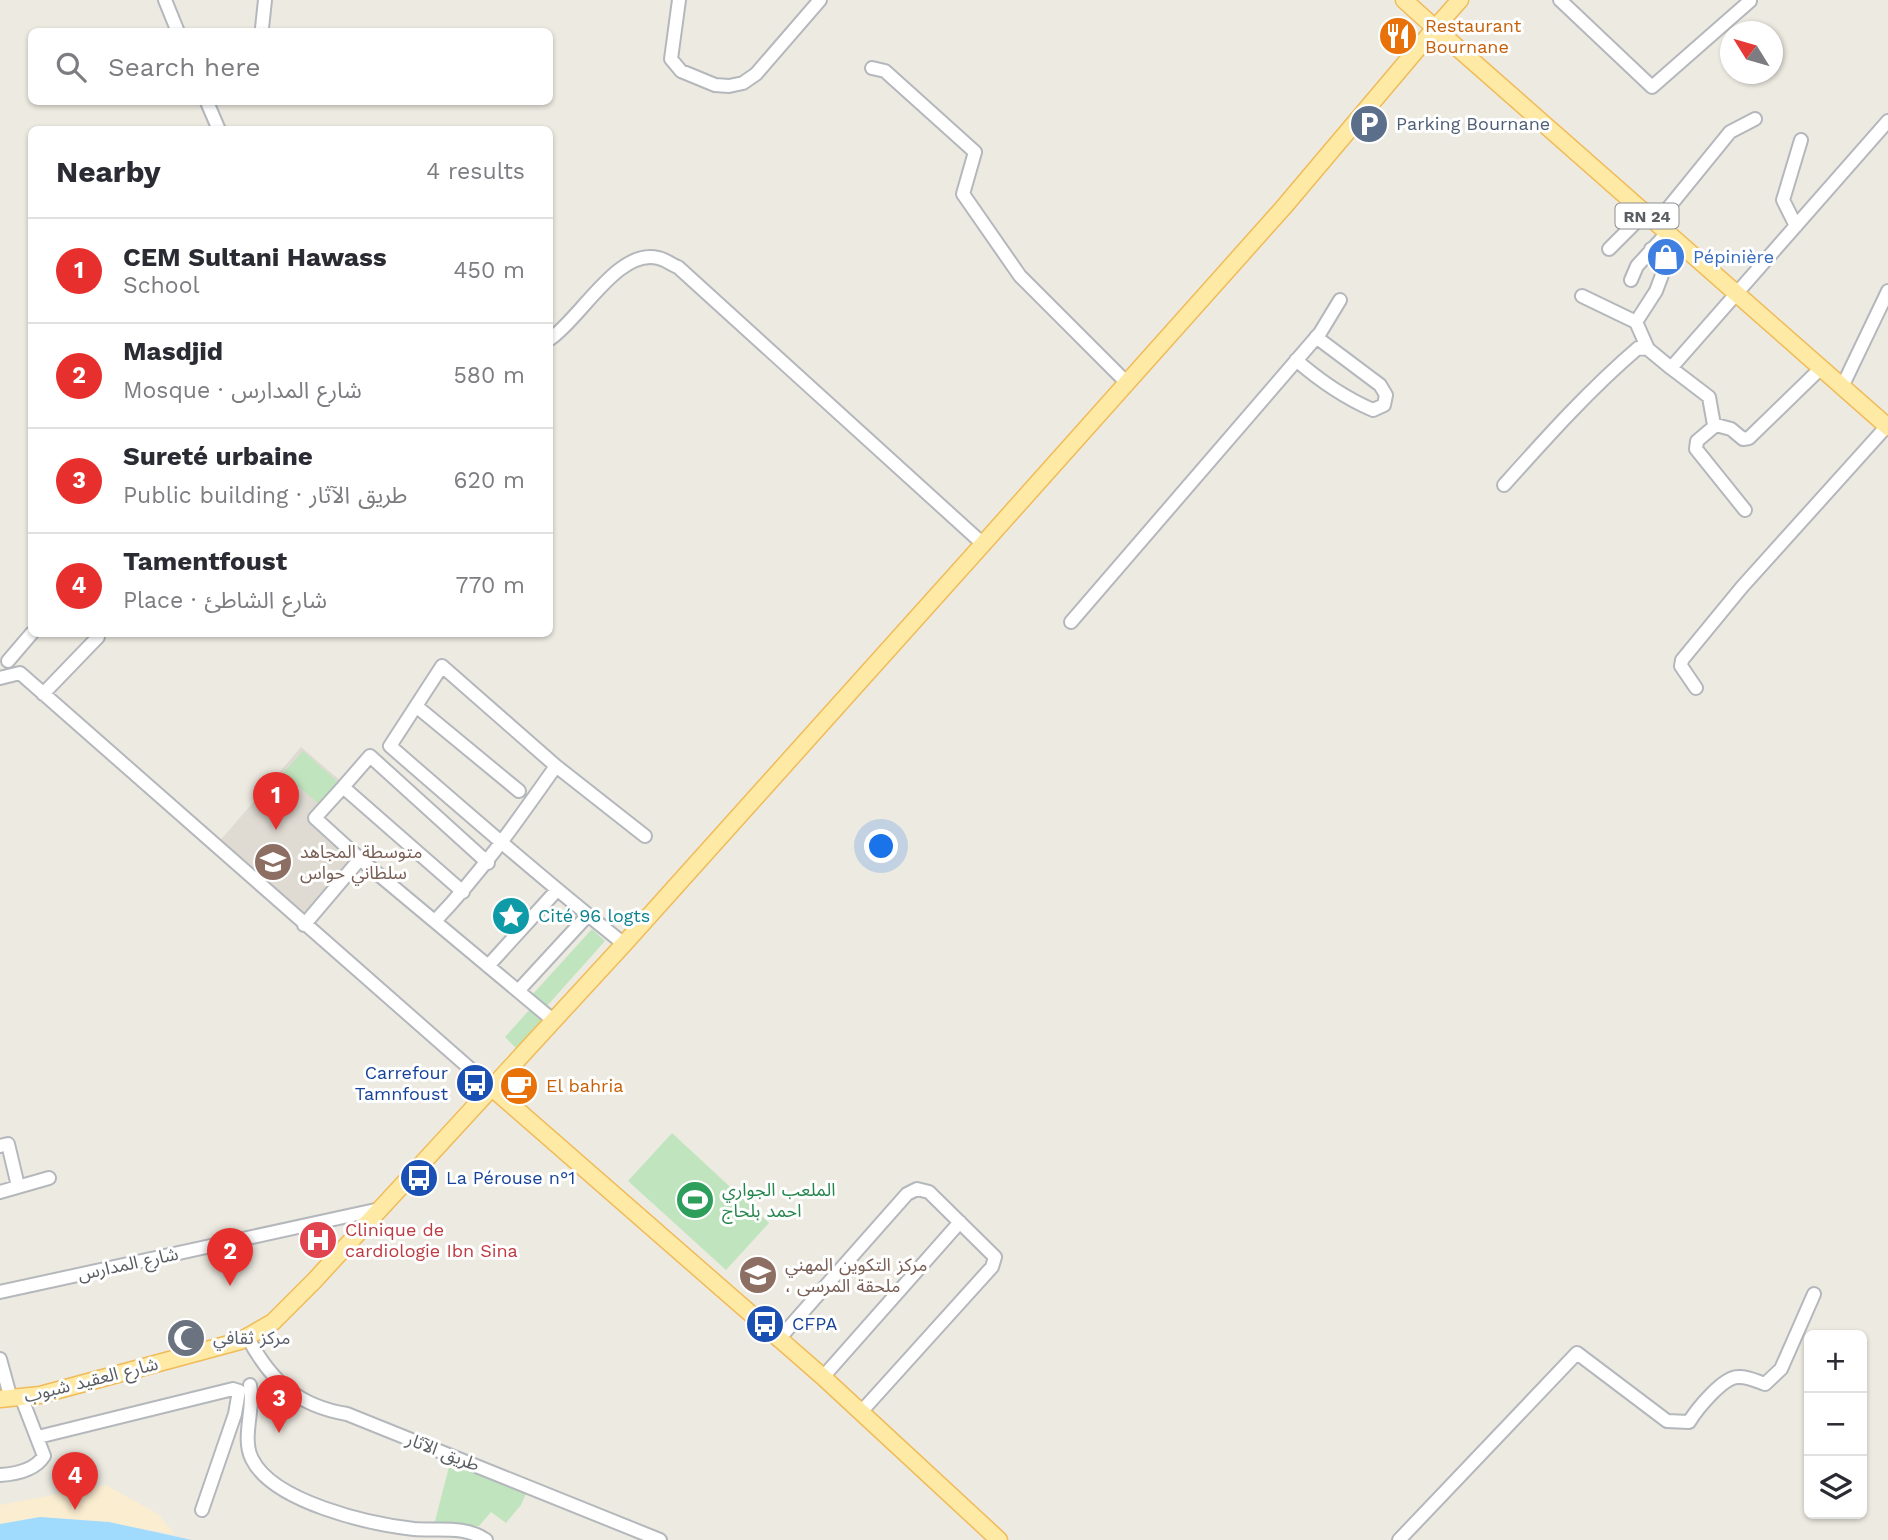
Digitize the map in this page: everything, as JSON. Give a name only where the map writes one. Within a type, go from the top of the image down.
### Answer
[{"type":"main road","points":[[1404,0],[1436,29]]},
{"type":"main road","name":"شارع العقيد شبوب","points":[[11,1399],[248,1338],[273,1322],[624,944],[1283,208],[1460,0]]},
{"type":"main road","name":"RN 24","points":[[1436,29],[1887,426]]},
{"type":"main road","points":[[492,1088],[823,1377],[999,1540]]},
{"type":"street","points":[[165,0],[176,28]]},
{"type":"street","points":[[262,28],[265,0]]},
{"type":"street","points":[[679,0],[671,59],[675,66],[698,79],[729,86],[756,74],[820,0]]},
{"type":"street","points":[[1560,0],[1653,87],[1750,1]]},
{"type":"street","points":[[872,68],[885,71],[975,152],[963,194],[1020,276],[1127,383]]},
{"type":"street","points":[[208,105],[217,126]]},
{"type":"street","points":[[1609,249],[1656,223],[1730,132],[1755,119]]},
{"type":"street","points":[[1671,368],[1888,121]]},
{"type":"street","points":[[1796,226],[1783,200],[1801,141]]},
{"type":"street","points":[[1630,279],[1651,249],[1656,223]]},
{"type":"street","points":[[1636,322],[1656,291],[1665,267],[1651,249]]},
{"type":"street","points":[[553,336],[625,264],[642,258],[658,258],[678,267],[983,544]]},
{"type":"street","points":[[1842,387],[1888,290]]},
{"type":"street","points":[[1582,296],[1636,322],[1648,349],[1709,397],[1714,425]]},
{"type":"street","points":[[1071,622],[1316,337],[1340,300]]},
{"type":"street","points":[[1296,360],[1315,377],[1363,405],[1373,410],[1384,405],[1386,394],[1380,385],[1316,337]]},
{"type":"street","points":[[1504,485],[1566,415],[1610,373],[1638,348],[1648,349]]},
{"type":"street","points":[[1745,510],[1696,449],[1697,441],[1714,425],[1723,425],[1743,439],[1749,438],[1821,368]]},
{"type":"street","points":[[1696,688],[1681,666],[1682,660],[1742,587],[1887,426]]},
{"type":"street","points":[[28,636],[4,657],[20,673],[492,1088]]},
{"type":"street","points":[[43,694],[98,637]]},
{"type":"street","points":[[624,944],[390,747],[442,666],[556,766],[645,836]]},
{"type":"street","points":[[0,678],[20,673]]},
{"type":"street","points":[[416,706],[519,791]]},
{"type":"street","points":[[488,863],[370,756],[315,818],[360,859],[554,1021]]},
{"type":"street","points":[[435,921],[488,863],[556,766]]},
{"type":"street","points":[[342,787],[463,892]]},
{"type":"street","points":[[304,925],[360,859]]},
{"type":"street","points":[[488,966],[557,890]]},
{"type":"street","points":[[518,991],[588,915]]},
{"type":"street","points":[[0,1146],[8,1144],[18,1186]]},
{"type":"street","points":[[0,1192],[49,1178]]},
{"type":"street","points":[[778,1340],[907,1194],[918,1189],[929,1192],[994,1255],[992,1267],[861,1412]]},
{"type":"street","name":"شارع المدارس","points":[[0,1292],[380,1209]]},
{"type":"street","points":[[823,1377],[960,1222]]},
{"type":"street","points":[[1399,1540],[1577,1353],[1667,1421],[1689,1422],[1704,1402],[1732,1377],[1741,1376],[1765,1384],[1781,1370],[1814,1294]]},
{"type":"street","name":"طريق الآثار","points":[[248,1338],[264,1368],[279,1382],[321,1409],[347,1413],[660,1540]]},
{"type":"street","points":[[0,1359],[11,1399],[38,1437],[44,1456],[39,1464],[0,1475]]},
{"type":"street","points":[[202,1510],[235,1414],[247,1391],[264,1368]]},
{"type":"street","points":[[38,1437],[233,1389],[247,1391]]},
{"type":"street","points":[[247,1391],[250,1457],[261,1473],[284,1493],[316,1506],[386,1524],[442,1531],[457,1529],[473,1532],[486,1540]]},
{"type":"shaded area","points":[[301,747],[342,782],[311,817],[358,862],[305,919],[218,843]]},
{"type":"green space","points":[[303,751],[338,782],[319,804],[283,773]]},
{"type":"green space","points":[[592,929],[605,941],[546,1007],[532,995]]},
{"type":"green space","points":[[530,1009],[543,1020],[517,1049],[505,1037]]},
{"type":"green space","points":[[672,1133],[769,1223],[726,1270],[628,1181]]},
{"type":"green space","points":[[451,1459],[528,1489],[521,1505],[506,1523],[491,1512],[479,1526],[434,1525]]},
{"type":"sand","points":[[106,1485],[158,1514],[175,1534],[66,1520],[45,1519],[0,1524],[0,1505]]},
{"type":"water","points":[[40,1517],[109,1522],[192,1540],[0,1540],[0,1524]]},
{"type":"place","name":"Restaurant Bournane","points":[[1398,36]]},
{"type":"place","name":"Parking Bournane","points":[[1369,124]]},
{"type":"place","name":"Pépinière","points":[[1666,257]]},
{"type":"place","name":"CEM Sultani Hawass","points":[[276,830]]},
{"type":"place","name":"متوسطة المجاهد سلطاني حواس","points":[[273,862]]},
{"type":"place","name":"Cité 96 logts","points":[[511,916]]},
{"type":"place","name":"Carrefour Tamnfoust","points":[[475,1083]]},
{"type":"place","name":"El bahria","points":[[519,1086]]},
{"type":"place","name":"La Pérouse n°1","points":[[419,1178]]},
{"type":"place","name":"الملعب الجواري احمد بلحاج","points":[[695,1200]]},
{"type":"place","name":"Clinique de cardiologie Ibn Sina","points":[[318,1240]]},
{"type":"place","name":"مركز التكوين المهني ، ملحقة المرسى","points":[[758,1275]]},
{"type":"place","name":"Masdjid","points":[[230,1286]]},
{"type":"place","name":"CFPA","points":[[765,1324]]},
{"type":"place","name":"مركز ثقافي","points":[[186,1338]]},
{"type":"place","name":"Sureté urbaine","points":[[279,1433]]},
{"type":"place","name":"Tamentfoust","points":[[75,1510]]}]
